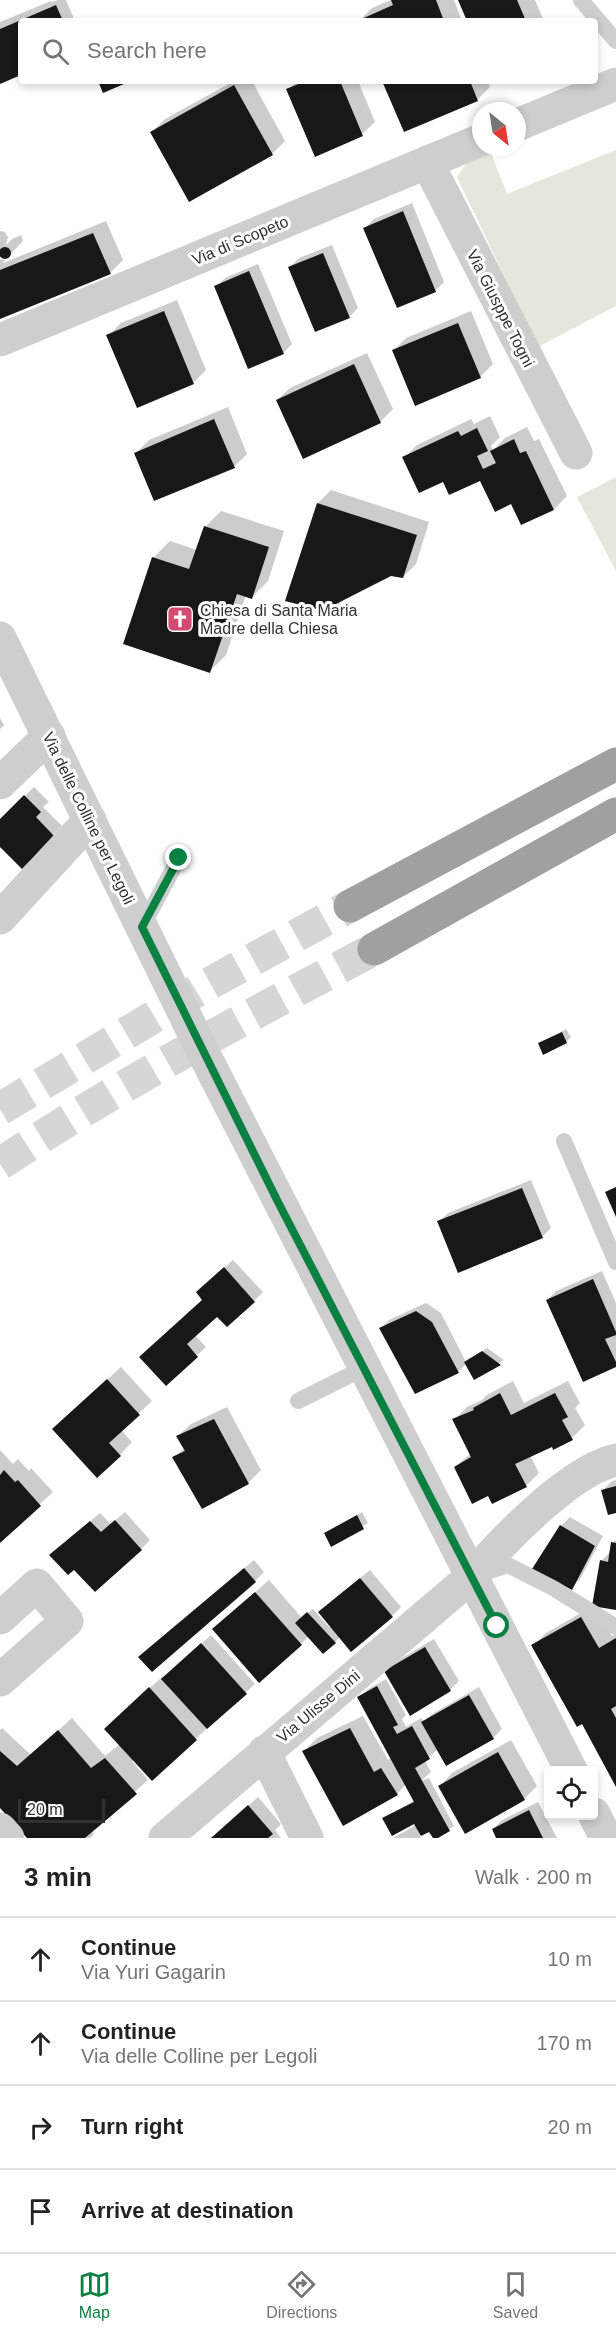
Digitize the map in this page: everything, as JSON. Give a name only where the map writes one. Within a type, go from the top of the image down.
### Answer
[{"type":"highway","points":[[350,906],[616,764]]},
{"type":"highway","points":[[374,949],[616,814]]},
{"type":"street","points":[[526,121],[616,84]]},
{"type":"street","name":"Via di Scopeto","points":[[0,340],[472,144]]},
{"type":"street","name":"Via Giusppe Togni","points":[[427,162],[576,453]]},
{"type":"street","name":"Via delle Colline per Legoli","points":[[0,638],[236,1119],[569,1766]]},
{"type":"street","points":[[0,783],[49,736]]},
{"type":"street","points":[[0,918],[90,820]]},
{"type":"street","name":"Via Ulisse Dini","points":[[165,1838],[471,1577],[500,1544],[573,1480],[595,1467],[616,1460]]},
{"type":"street","points":[[0,1618],[37,1585],[67,1621],[0,1680]]},
{"type":"street","points":[[264,1752],[307,1838]]},
{"type":"street","points":[[597,1820],[606,1838]]},
{"type":"street","points":[[0,1829],[8,1838]]},
{"type":"lane","points":[[581,0],[596,18]]},
{"type":"lane","points":[[598,20],[616,41]]},
{"type":"lane","points":[[142,927],[179,858]]},
{"type":"lane","points":[[564,1141],[616,1262]]},
{"type":"lane","points":[[298,1401],[364,1368]]},
{"type":"lane","points":[[471,1577],[508,1565],[553,1588],[616,1627]]},
{"type":"shaded area","points":[[616,150],[616,306],[538,347],[457,177],[466,164],[484,156],[492,156],[507,194]]},
{"type":"shaded area","points":[[616,477],[616,571],[577,497]]},
{"type":"building","points":[[391,0],[436,0],[443,18],[364,18],[393,5]]},
{"type":"building","points":[[458,0],[517,0],[525,18],[466,18]]},
{"type":"building","points":[[56,5],[62,18],[26,18]]},
{"type":"building","points":[[18,21],[18,76],[0,84],[0,29]]},
{"type":"building","points":[[99,84],[124,84],[103,93]]},
{"type":"building","points":[[298,84],[341,84],[363,136],[315,157],[286,89]]},
{"type":"building","points":[[383,84],[471,84],[478,101],[404,132]]},
{"type":"building","points":[[234,85],[273,155],[189,202],[150,132]]},
{"type":"building","points":[[403,211],[436,292],[397,308],[363,228]]},
{"type":"building","points":[[93,233],[111,274],[0,319],[0,270]]},
{"type":"building","points":[[7,247],[11,253],[7,259],[3,259],[-1,251]]},
{"type":"building","points":[[323,253],[350,318],[315,332],[288,267]]},
{"type":"building","points":[[249,271],[284,354],[248,369],[214,286]]},
{"type":"building","points":[[164,311],[194,384],[137,408],[106,335]]},
{"type":"building","points":[[458,323],[481,378],[415,406],[392,350]]},
{"type":"building","points":[[354,364],[381,423],[303,459],[276,400]]},
{"type":"building","points":[[214,419],[235,468],[154,501],[134,453]]},
{"type":"building","points":[[477,428],[488,451],[477,456],[483,469],[496,463],[490,451],[514,439],[520,453],[526,451],[554,510],[521,525],[511,504],[495,512],[480,481],[449,495],[443,482],[419,493],[402,457],[458,431],[461,436]]},
{"type":"building","points":[[317,503],[417,535],[403,578],[391,576],[336,604],[332,613],[285,601]]},
{"type":"building","name":"Chiesa di Santa Maria Madre della Chiesa","points":[[204,526],[269,547],[252,599],[237,594],[210,673],[123,644],[152,557],[189,569]]},
{"type":"building","points":[[24,795],[41,812],[36,817],[54,836],[22,869],[0,847],[0,819]]},
{"type":"building","points":[[562,1032],[567,1043],[543,1055],[538,1043]]},
{"type":"building","points":[[616,1187],[616,1217],[605,1192]]},
{"type":"building","points":[[522,1188],[543,1238],[458,1273],[437,1221]]},
{"type":"building","points":[[224,1267],[255,1302],[227,1327],[217,1317],[187,1344],[198,1357],[166,1386],[139,1357],[202,1300],[196,1292]]},
{"type":"building","points":[[593,1279],[616,1332],[616,1335],[605,1339],[616,1362],[616,1367],[583,1382],[546,1300]]},
{"type":"building","points":[[416,1311],[432,1322],[459,1373],[415,1394],[379,1328]]},
{"type":"building","points":[[482,1351],[501,1365],[474,1380],[464,1362]]},
{"type":"building","points":[[107,1379],[140,1415],[109,1443],[121,1456],[97,1478],[52,1429]]},
{"type":"building","points":[[500,1393],[511,1415],[555,1393],[568,1417],[562,1420],[573,1440],[515,1464],[527,1487],[492,1504],[488,1496],[472,1504],[454,1467],[471,1457],[452,1419],[474,1410],[473,1408]]},
{"type":"building","points":[[214,1419],[249,1484],[202,1509],[172,1457],[185,1451],[176,1436]]},
{"type":"building","points":[[4,1470],[15,1482],[18,1480],[41,1506],[0,1543],[0,1475]]},
{"type":"building","points":[[616,1486],[616,1513],[608,1515],[601,1490]]},
{"type":"building","points":[[357,1515],[364,1529],[331,1547],[324,1533]]},
{"type":"building","points":[[115,1520],[142,1550],[95,1592],[74,1570],[68,1575],[49,1555],[90,1521],[101,1532]]},
{"type":"building","points":[[560,1525],[595,1546],[572,1590],[532,1569]]},
{"type":"building","points":[[611,1542],[616,1543],[616,1610],[592,1606],[600,1560],[608,1562]]},
{"type":"building","points":[[244,1568],[256,1582],[152,1672],[138,1657]]},
{"type":"building","points":[[360,1578],[393,1617],[351,1652],[318,1612]]},
{"type":"building","points":[[255,1592],[302,1645],[259,1683],[212,1629]]},
{"type":"building","points":[[307,1612],[336,1643],[323,1654],[295,1623]]},
{"type":"building","points":[[581,1617],[599,1648],[616,1638],[616,1706],[611,1709],[616,1718],[616,1787],[582,1724],[577,1727],[531,1645]]},
{"type":"building","points":[[201,1643],[247,1694],[207,1729],[161,1679]]},
{"type":"building","points":[[425,1647],[451,1691],[410,1716],[384,1671]]},
{"type":"building","points":[[377,1686],[398,1725],[393,1727],[397,1734],[412,1726],[430,1759],[415,1768],[450,1831],[438,1838],[433,1838],[429,1832],[421,1836],[414,1824],[392,1836],[382,1818],[414,1802],[357,1697]]},
{"type":"building","points":[[149,1687],[197,1740],[152,1781],[104,1729]]},
{"type":"building","points":[[469,1695],[494,1739],[446,1766],[421,1722]]},
{"type":"building","points":[[350,1728],[374,1772],[381,1768],[398,1795],[343,1826],[302,1751]]},
{"type":"building","points":[[58,1730],[91,1768],[105,1758],[137,1794],[85,1838],[27,1838],[0,1808],[0,1751],[17,1766]]},
{"type":"building","points":[[498,1752],[525,1800],[465,1834],[438,1786]]},
{"type":"building","points":[[248,1805],[273,1834],[268,1838],[211,1838]]},
{"type":"building","points":[[529,1810],[543,1838],[496,1838],[492,1829]]},
{"type":"tunnel","points":[[0,1109],[205,986],[350,906]]},
{"type":"tunnel","points":[[0,1164],[91,1106],[231,1026],[374,949]]},
{"type":"place","name":"Chiesa di Santa Maria Madre della Chiesa","points":[[180,619]]},
{"type":"route","points":[[179,858],[142,927],[278,1202],[497,1626]]}]
